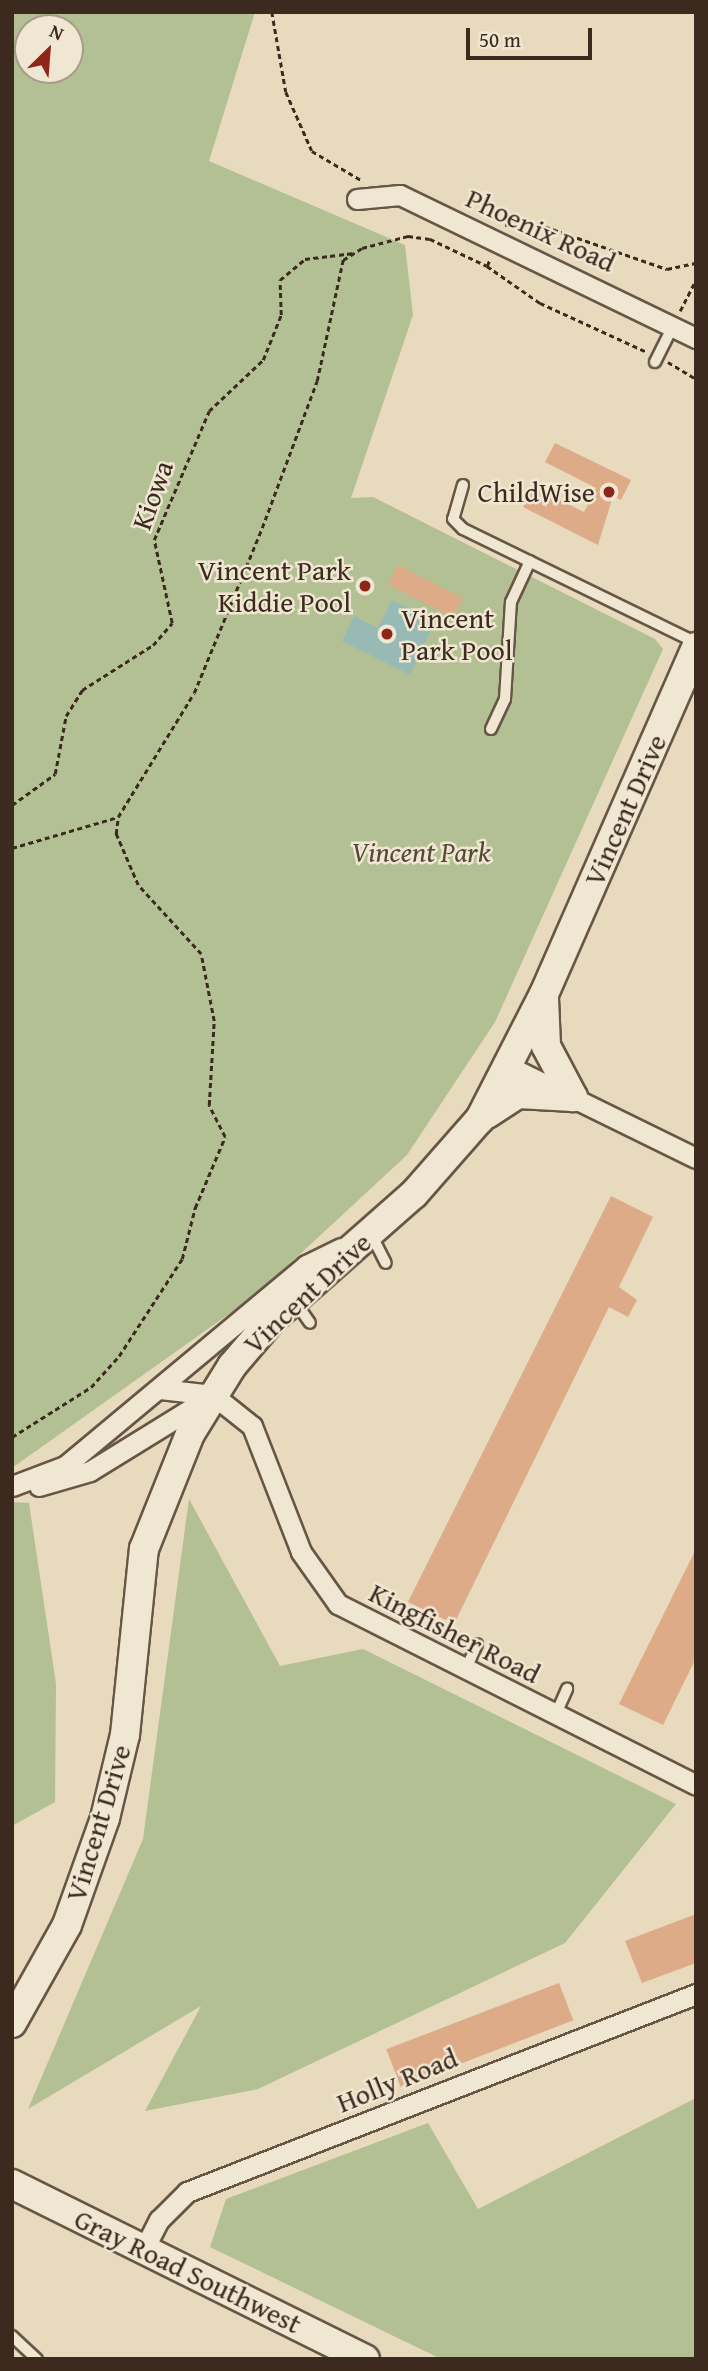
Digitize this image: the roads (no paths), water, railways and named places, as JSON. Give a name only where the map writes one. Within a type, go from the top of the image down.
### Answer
[{"type":"street","name":"Phoenix Road","points":[[365,197],[400,195],[497,239],[696,338]]},
{"type":"street","name":"Vincent Drive","points":[[12,2023],[67,1925],[105,1818],[125,1735],[144,1549],[175,1466],[213,1395],[247,1346],[294,1300],[371,1234],[480,1118],[510,1067],[544,994],[696,645]]},
{"type":"street","points":[[544,994],[546,1046],[572,1097]]},
{"type":"street","points":[[510,1067],[696,1158]]},
{"type":"street","points":[[480,1118],[518,1094],[572,1097]]},
{"type":"street","points":[[12,1486],[65,1466],[306,1265],[371,1234]]},
{"type":"street","name":"Kingfisher Road","points":[[160,1389],[213,1395],[235,1407],[264,1443],[301,1552],[338,1604],[465,1671],[696,1785]]},
{"type":"street","points":[[12,1486],[90,1471],[213,1395]]},
{"type":"street","name":"Holly Road","points":[[144,2249],[159,2220],[187,2192],[696,1994]]},
{"type":"street","name":"Gray Road Southwest","points":[[12,2184],[365,2359]]},
{"type":"lane","points":[[656,360],[673,326]]},
{"type":"lane","points":[[463,485],[453,519],[696,645]]},
{"type":"lane","points":[[491,729],[505,699],[510,602],[530,561]]},
{"type":"lane","points":[[371,1234],[386,1263]]},
{"type":"lane","points":[[294,1300],[310,1323]]},
{"type":"lane","points":[[465,1671],[477,1644]]},
{"type":"lane","points":[[555,1716],[567,1689]]},
{"type":"lane","points":[[12,2336],[37,2359]]},
{"type":"water","name":"Vincent Park Pool","points":[[392,600],[435,622],[410,675],[342,641],[354,616],[378,628]]},
{"type":"place","name":"ChildWise","points":[[609,492]]},
{"type":"place","name":"Vincent Park Kiddie Pool","points":[[365,586]]},
{"type":"place","name":"Vincent Park Pool","points":[[387,634]]},
{"type":"park label","name":"Vincent Park","points":[[421,852]]}]
